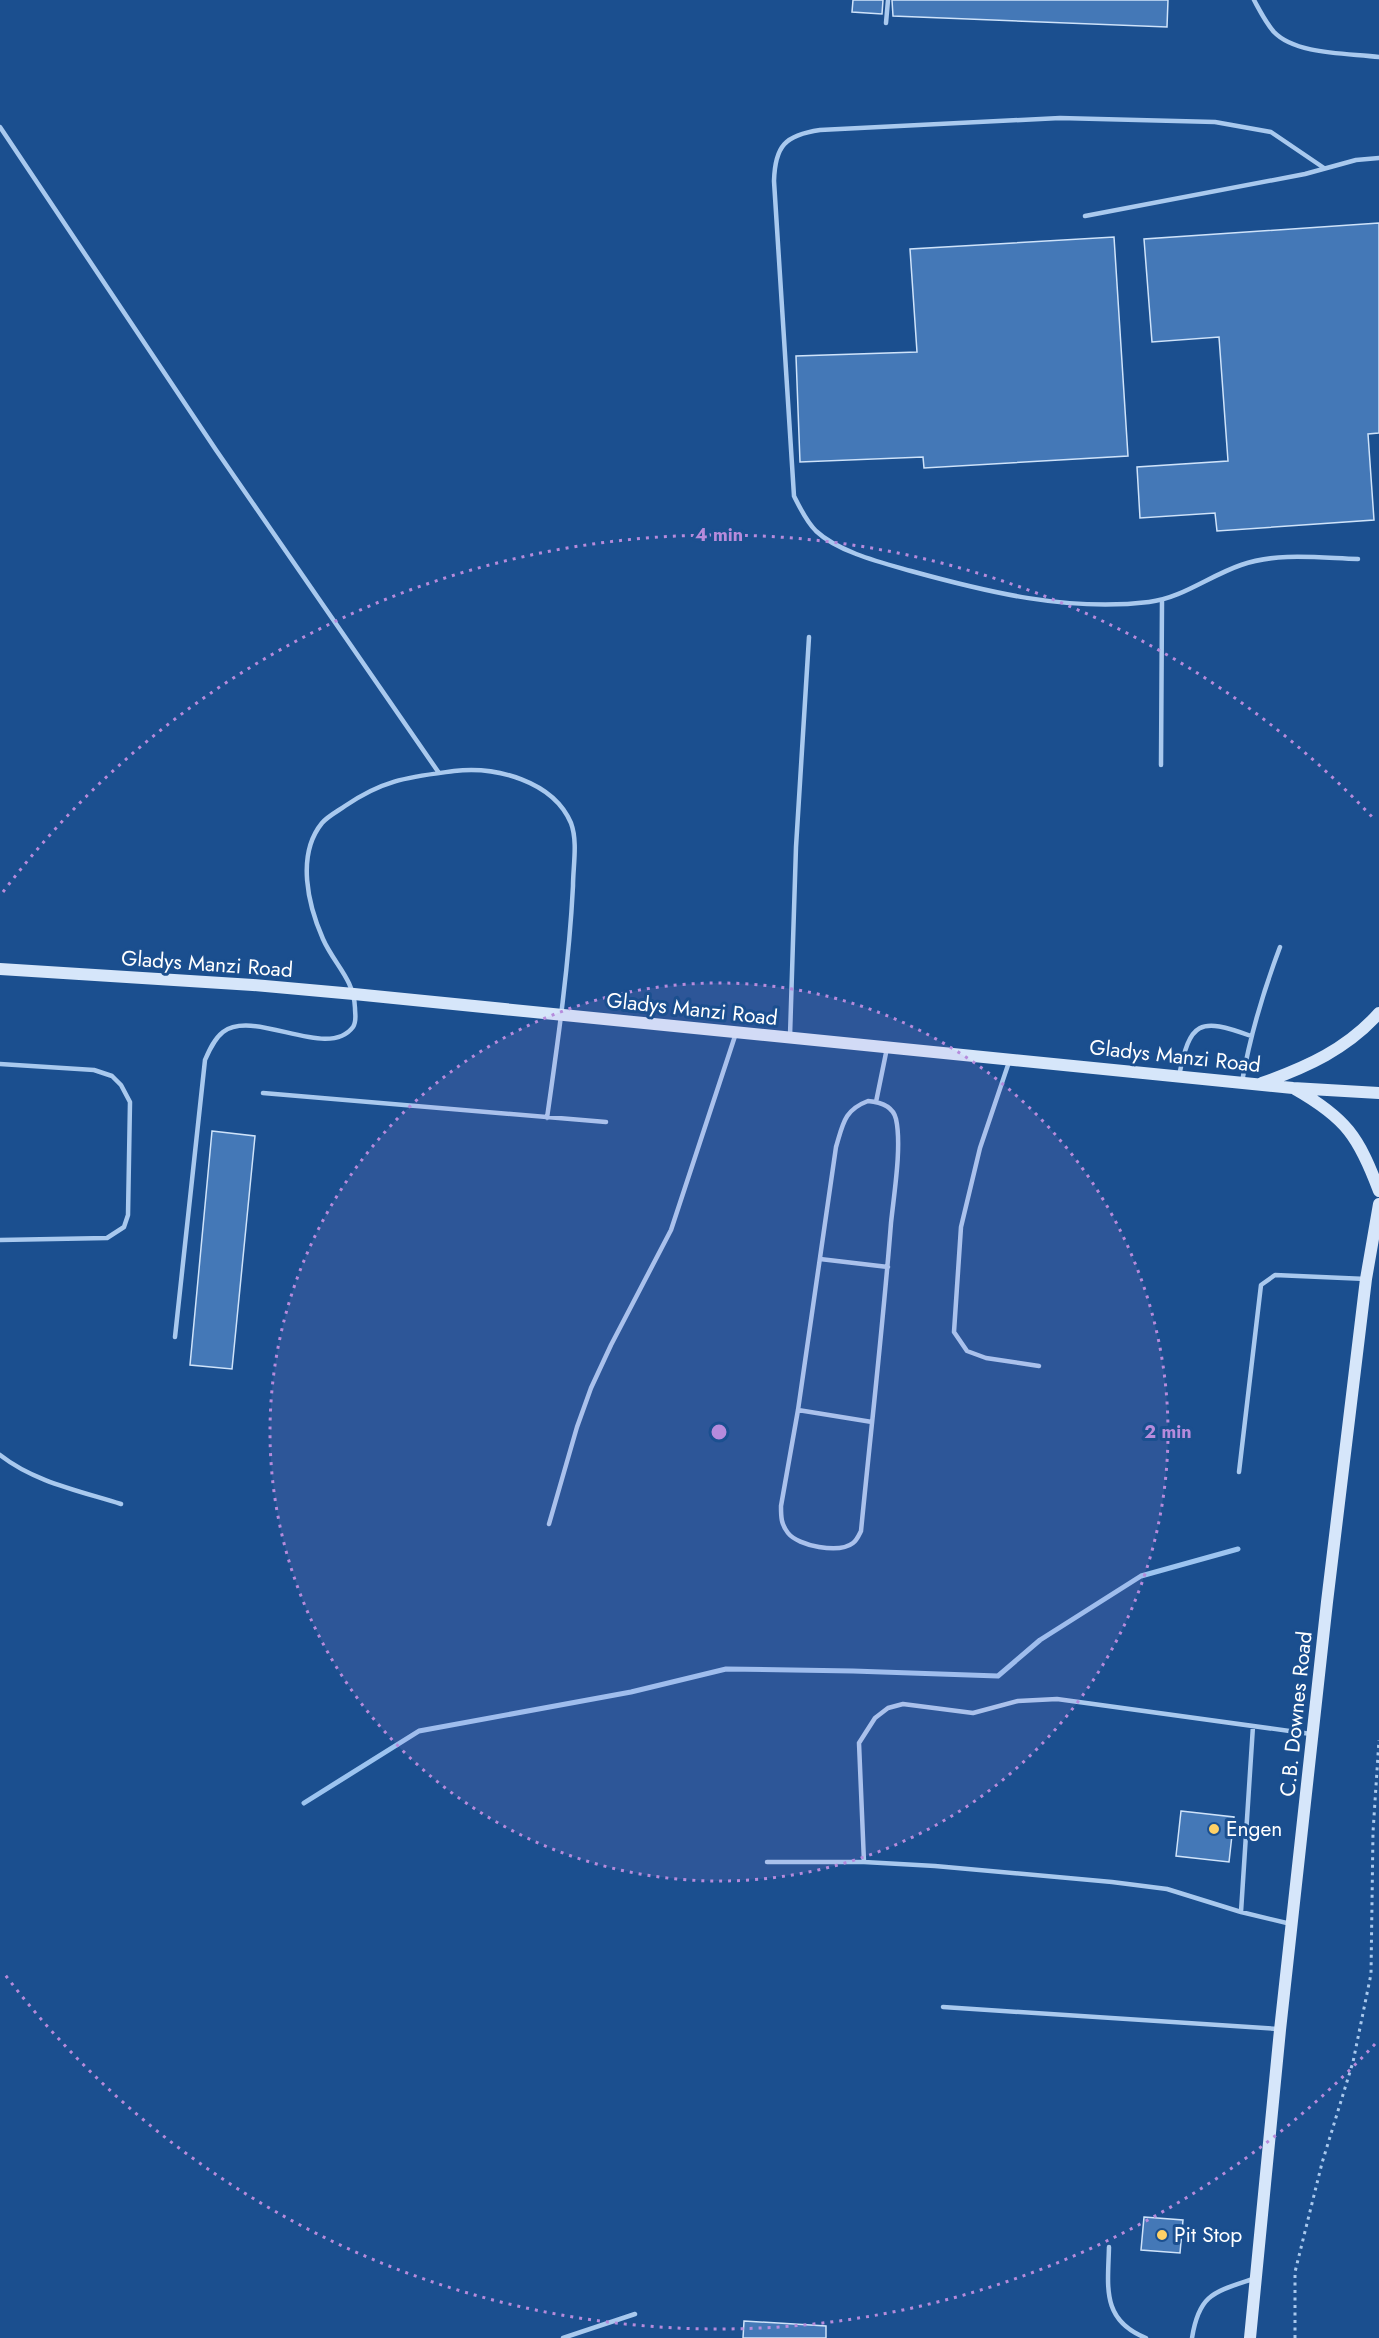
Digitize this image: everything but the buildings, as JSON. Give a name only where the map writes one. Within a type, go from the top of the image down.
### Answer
[{"type":"main road","name":"Gladys Manzi Road","points":[[0,969],[354,994],[1293,1088],[1379,1093]]},
{"type":"main road","points":[[1258,1084],[1298,1070],[1325,1057],[1364,1030],[1379,1013]]},
{"type":"main road","points":[[1293,1088],[1333,1113],[1351,1132],[1379,1191]]},
{"type":"main road","name":"C.B. Downes Road","points":[[1250,2338],[1280,2030],[1313,1734],[1366,1280],[1379,1204]]},
{"type":"lane","points":[[886,23],[888,0]]},
{"type":"lane","points":[[1254,0],[1262,16],[1284,41],[1302,48],[1379,57]]},
{"type":"lane","points":[[1324,168],[1271,132],[1215,122],[1169,119],[1060,118],[820,130],[805,132],[789,139],[779,149],[774,164],[774,181],[794,496],[816,531],[861,555],[893,566],[990,591],[1043,601],[1110,605],[1150,602],[1162,600],[1195,587],[1242,565],[1294,558],[1358,559]]},
{"type":"lane","points":[[0,128],[210,440],[439,773]]},
{"type":"lane","points":[[1085,216],[1305,174],[1356,160],[1379,158]]},
{"type":"lane","points":[[1161,765],[1162,600]]},
{"type":"lane","points":[[790,1038],[796,847],[809,637]]},
{"type":"lane","points":[[175,1337],[205,1060],[213,1044],[232,1026],[245,1025],[312,1037],[333,1038],[351,1030],[356,1022],[354,994],[350,982],[324,940],[316,917],[306,868],[308,848],[314,835],[324,822],[356,798],[379,786],[406,777],[494,771],[546,792],[556,801],[571,824],[575,843],[562,1015],[547,1118]]},
{"type":"lane","points":[[1242,1083],[1251,1036],[1280,947]]},
{"type":"lane","points":[[1179,1076],[1189,1039],[1202,1027],[1223,1026],[1251,1036]]},
{"type":"lane","points":[[549,1524],[577,1427],[591,1388],[671,1230],[736,1033]]},
{"type":"lane","points":[[876,1102],[887,1047]]},
{"type":"lane","points":[[1010,1059],[980,1148],[960,1227],[954,1332],[967,1352],[986,1358],[1039,1366]]},
{"type":"lane","points":[[0,1064],[94,1070],[112,1076],[122,1085],[130,1102],[131,1119],[128,1215],[124,1227],[107,1238],[0,1240]]},
{"type":"lane","points":[[263,1093],[606,1122]]},
{"type":"lane","points":[[868,1101],[876,1102],[892,1110],[897,1128],[888,1267],[861,1531],[848,1546],[818,1547],[804,1544],[789,1536],[781,1521],[781,1506],[798,1410],[836,1147],[844,1119],[853,1107],[868,1101]]},
{"type":"lane","points":[[820,1259],[888,1267]]},
{"type":"lane","points":[[1239,1472],[1261,1285],[1275,1275],[1366,1280]]},
{"type":"lane","points":[[798,1410],[872,1422]]},
{"type":"lane","points":[[0,1455],[19,1468],[121,1504]]},
{"type":"lane","points":[[864,1862],[859,1743],[874,1718],[903,1704],[973,1713],[1018,1701],[1057,1700],[1313,1734]]},
{"type":"lane","points":[[1241,1912],[1253,1726]]},
{"type":"lane","points":[[767,1862],[864,1862],[935,1866],[1167,1889],[1241,1912],[1292,1924]]},
{"type":"lane","points":[[943,2007],[1280,2030]]},
{"type":"lane","points":[[1109,2247],[1108,2296],[1114,2314],[1124,2326],[1146,2338]]},
{"type":"lane","points":[[1192,2338],[1196,2317],[1202,2305],[1212,2295],[1256,2278]]},
{"type":"lane","points":[[563,2338],[635,2314]]},
{"type":"path","points":[[1295,2338],[1295,2272],[1322,2163],[1353,2062],[1371,1974],[1373,1832],[1379,1740]]},
{"type":"waterway","points":[[304,1803],[419,1731],[631,1692],[726,1669],[998,1676],[1040,1640],[1141,1576],[1238,1549]]},
{"type":"place","name":"Engen","points":[[1214,1829]]},
{"type":"place","name":"Pit Stop","points":[[1162,2235]]}]
